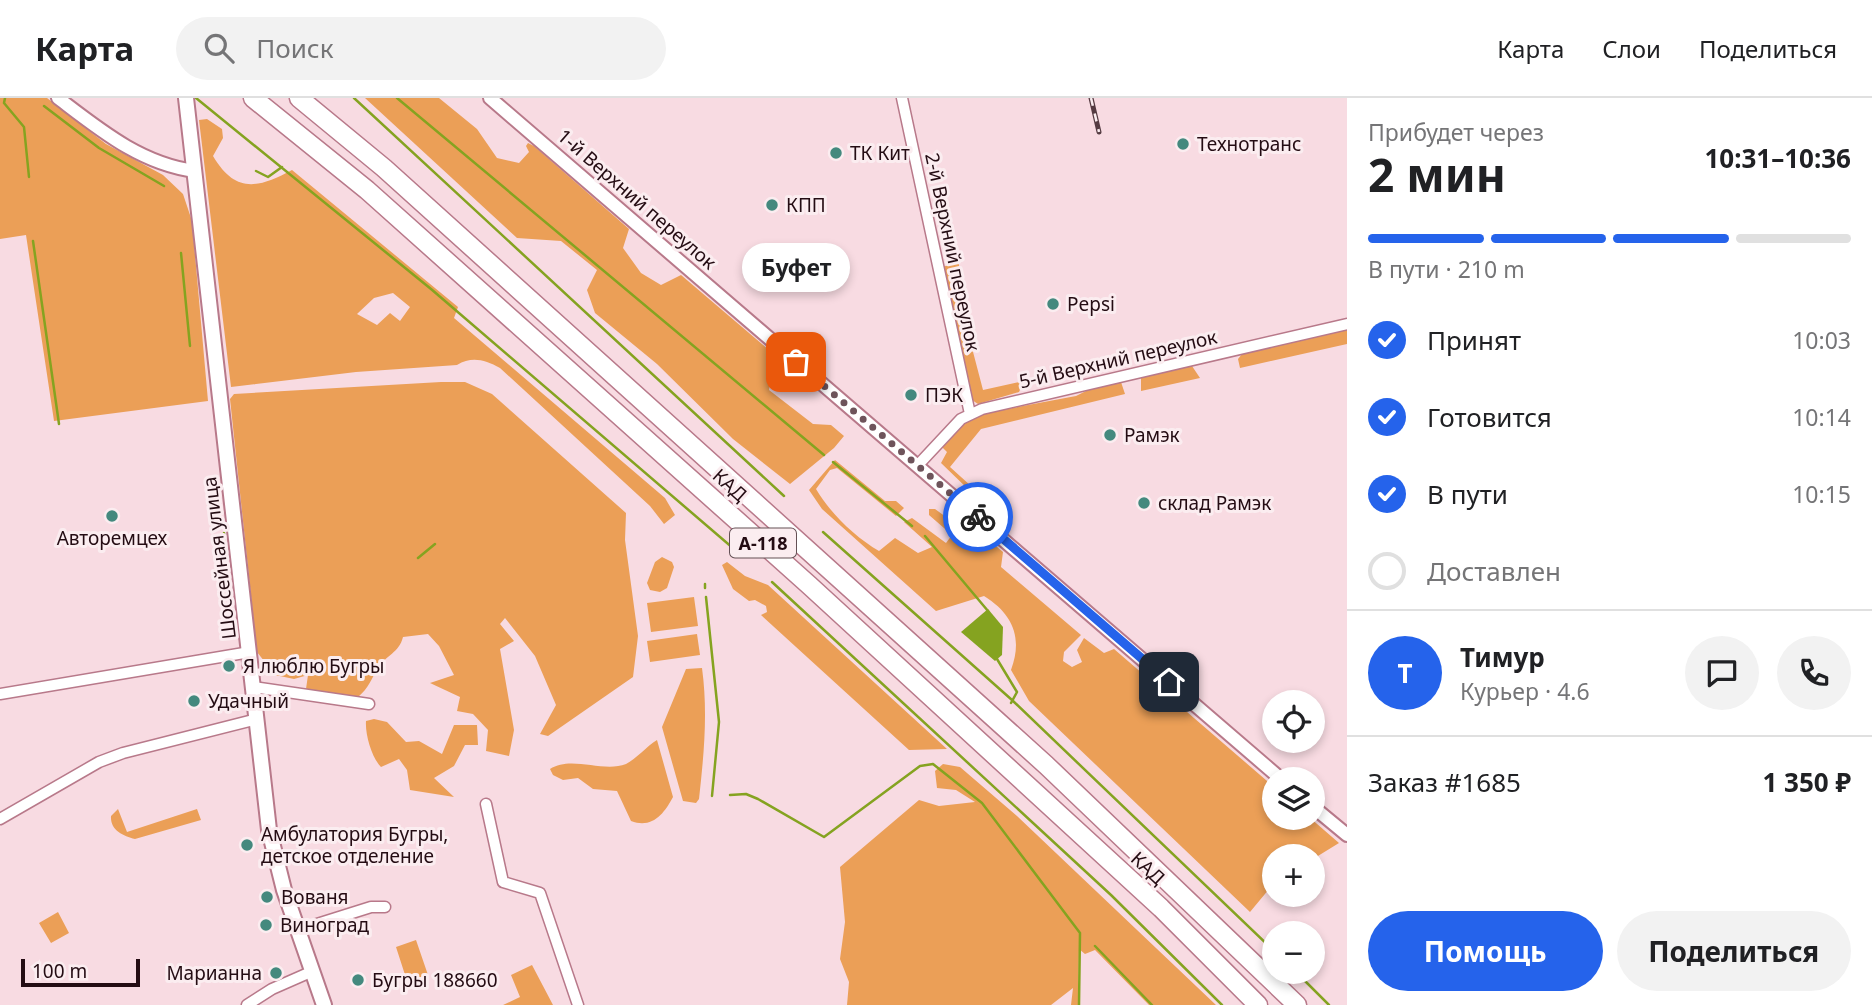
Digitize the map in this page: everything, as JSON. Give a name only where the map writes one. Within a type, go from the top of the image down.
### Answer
[{"type":"highway","name":"КАД","points":[[253,98],[367,190],[810,585],[1161,908],[1258,1005]]},
{"type":"highway","name":"КАД","points":[[299,98],[384,168],[1046,765],[1297,1005]]},
{"type":"main road","name":"Шоссейная улица","points":[[186,98],[274,858],[324,1005]]},
{"type":"street","points":[[58,98],[106,134],[144,156],[168,166],[195,171]]},
{"type":"street","name":"1-й Верхний переулок","points":[[490,98],[1267,767]]},
{"type":"street","name":"2-й Верхний переулок","points":[[902,98],[970,414]]},
{"type":"street","name":"5-й Верхний переулок","points":[[970,414],[1347,324]]},
{"type":"street","points":[[918,465],[970,414]]},
{"type":"street","points":[[0,694],[250,652]]},
{"type":"street","points":[[253,687],[369,705]]},
{"type":"street","points":[[0,819],[99,762],[123,753],[257,719]]},
{"type":"street","points":[[486,804],[503,882],[540,893],[578,1005]]},
{"type":"street","points":[[1325,817],[1347,835]]},
{"type":"street","points":[[298,930],[371,907],[385,907]]},
{"type":"street","points":[[247,1005],[272,989],[313,971]]},
{"type":"shaded area","points":[[0,98],[47,98],[106,144],[163,175],[183,194],[192,221],[208,401],[54,421],[26,235],[0,239]]},
{"type":"shaded area","points":[[365,98],[439,98],[477,129],[497,158],[519,163],[529,152],[526,146],[528,143],[534,146],[629,229],[623,248],[641,273],[661,285],[681,275],[775,355],[769,390],[813,424],[831,425],[844,436],[834,448],[790,484],[733,439],[657,364],[595,313],[587,290],[597,270],[561,241],[517,238]]},
{"type":"shaded area","points":[[207,119],[222,129],[223,138],[213,156],[230,176],[238,182],[257,184],[292,170],[458,307],[454,318],[665,498],[675,515],[664,524],[650,506],[500,368],[484,361],[356,372],[231,387],[199,120]],"holes":[[[393,293],[410,307],[400,321],[390,313],[377,325],[357,314],[374,298]]]},
{"type":"shaded area","points":[[958,261],[961,274],[957,275],[964,305],[961,306],[983,390],[1024,381],[1019,392],[978,404],[972,400],[943,267]]},
{"type":"shaded area","points":[[1347,330],[1347,344],[1240,368],[1238,359],[1242,354]]},
{"type":"shaded area","points":[[1192,366],[1200,378],[1141,391],[1141,377]]},
{"type":"shaded area","points":[[465,382],[492,394],[626,513],[625,540],[638,636],[633,677],[548,736],[540,734],[556,705],[535,656],[505,618],[500,624],[514,641],[500,649],[514,730],[509,756],[486,751],[488,730],[473,714],[457,711],[460,697],[430,683],[454,675],[439,646],[428,634],[403,637],[399,647],[381,664],[358,697],[306,689],[308,675],[294,679],[275,675],[257,652],[230,399],[234,394]]},
{"type":"shaded area","points":[[1121,382],[1125,394],[981,429],[950,467],[971,486],[976,482],[979,485],[970,491],[941,463],[947,452],[942,447],[960,426],[986,413],[1076,396],[1090,389]]},
{"type":"shaded area","points":[[835,460],[885,501],[896,501],[904,508],[896,516],[837,468],[830,470],[816,489],[844,524],[879,551],[895,538],[918,553],[932,547],[904,522],[912,518],[946,543],[952,535],[929,515],[929,509],[935,509],[957,525],[965,520],[1003,552],[1001,567],[1081,635],[1064,652],[1063,661],[1072,667],[1082,662],[1077,650],[1084,638],[1104,653],[1114,649],[1262,777],[1262,830],[1324,830],[1339,843],[1325,852],[1325,844],[1262,844],[1262,898],[1250,912],[1029,701],[1011,670],[1016,647],[1013,628],[994,603],[984,596],[936,611],[822,509],[809,490]]},
{"type":"shaded area","points":[[662,557],[672,562],[674,567],[667,588],[660,592],[650,590],[647,583],[655,562]]},
{"type":"shaded area","points":[[727,562],[745,576],[768,585],[947,749],[909,750],[761,615],[767,612],[766,606],[755,600],[749,601],[733,589],[722,565]]},
{"type":"shaded area","points":[[694,597],[698,626],[651,632],[647,603]]},
{"type":"shaded area","points":[[988,609],[1003,627],[1002,655],[995,661],[961,632]]},
{"type":"shaded area","points":[[697,634],[700,655],[650,662],[647,641]]},
{"type":"shaded area","points":[[702,668],[705,733],[699,799],[696,803],[683,801],[662,727],[686,669]]},
{"type":"shaded area","points":[[374,719],[387,722],[406,742],[419,741],[442,754],[454,725],[477,725],[478,745],[465,745],[454,766],[434,778],[454,797],[410,790],[407,770],[399,759],[381,767],[372,752],[367,733],[366,721]]},
{"type":"shaded area","points":[[657,740],[673,797],[661,814],[645,823],[631,821],[617,791],[593,789],[578,778],[563,780],[553,775],[550,769],[568,764],[607,767],[626,764]]},
{"type":"shaded area","points":[[943,764],[960,767],[1017,816],[1216,1005],[1149,1005],[1095,950],[1085,954],[1079,949],[1078,1005],[1071,1005],[1073,988],[1051,1005],[847,1005],[849,982],[840,959],[845,922],[840,867],[919,800],[939,806],[975,802],[956,790],[937,788],[935,771]]},
{"type":"shaded area","points":[[118,809],[127,832],[197,809],[201,820],[135,839],[115,829],[111,816]]},
{"type":"shaded area","points":[[58,912],[69,933],[51,943],[39,923]]},
{"type":"shaded area","points":[[416,940],[428,975],[407,981],[396,947]]},
{"type":"shaded area","points":[[532,965],[553,1005],[503,1005],[520,997],[511,975]]},
{"type":"waterway","points":[[5,98],[4,103],[24,127],[29,177]]},
{"type":"waterway","points":[[196,98],[431,289],[741,555]]},
{"type":"waterway","points":[[354,98],[784,496]]},
{"type":"waterway","points":[[397,98],[824,455]]},
{"type":"waterway","points":[[44,106],[99,148],[164,186]]},
{"type":"waterway","points":[[256,171],[268,177],[282,167]]},
{"type":"waterway","points":[[33,241],[59,424]]},
{"type":"waterway","points":[[181,253],[190,346]]},
{"type":"waterway","points":[[833,462],[912,526]]},
{"type":"waterway","points":[[823,532],[1012,700],[1262,940]]},
{"type":"waterway","points":[[224,533],[234,635]]},
{"type":"waterway","points":[[925,536],[988,611]]},
{"type":"waterway","points":[[418,558],[435,544]]},
{"type":"waterway","points":[[772,582],[1111,895],[1222,1005]]},
{"type":"waterway","points":[[706,597],[719,722],[712,796]]},
{"type":"waterway","points":[[997,659],[1017,692],[1011,703]]},
{"type":"waterway","points":[[730,795],[746,794],[758,799],[824,837],[920,766],[933,764],[982,803],[1080,933],[1079,1005]]},
{"type":"waterway","points":[[1095,946],[1152,1005]]},
{"type":"waterway","points":[[1308,984],[1329,1005]]},
{"type":"railway","points":[[1091,98],[1099,132]]},
{"type":"way so far","points":[[796,362],[978,517]]},
{"type":"place","name":"Технотранс","points":[[1183,144]]},
{"type":"place","name":"ТК Кит","points":[[836,153]]},
{"type":"place","name":"КПП","points":[[772,205]]},
{"type":"place","name":"Pepsi","points":[[1053,304]]},
{"type":"place","name":"Буфет","points":[[796,362]]},
{"type":"place","name":"ПЭК","points":[[911,395]]},
{"type":"place","name":"Рамэк","points":[[1110,435]]},
{"type":"place","name":"склад Рамэк","points":[[1144,503]]},
{"type":"place","name":"Авторемцех","points":[[112,516]]},
{"type":"place","name":"Я люблю Бугры","points":[[229,666]]},
{"type":"place","name":"Удачный","points":[[194,701]]},
{"type":"place","name":"Амбулатория Бугры, детское отделение","points":[[247,845]]},
{"type":"place","name":"Вованя","points":[[267,897]]},
{"type":"place","name":"Виноград","points":[[266,925]]},
{"type":"place","name":"Марианна","points":[[276,973]]},
{"type":"place","name":"Бугры 188660","points":[[358,980]]},
{"type":"route","points":[[978,517],[1169,682]]}]
